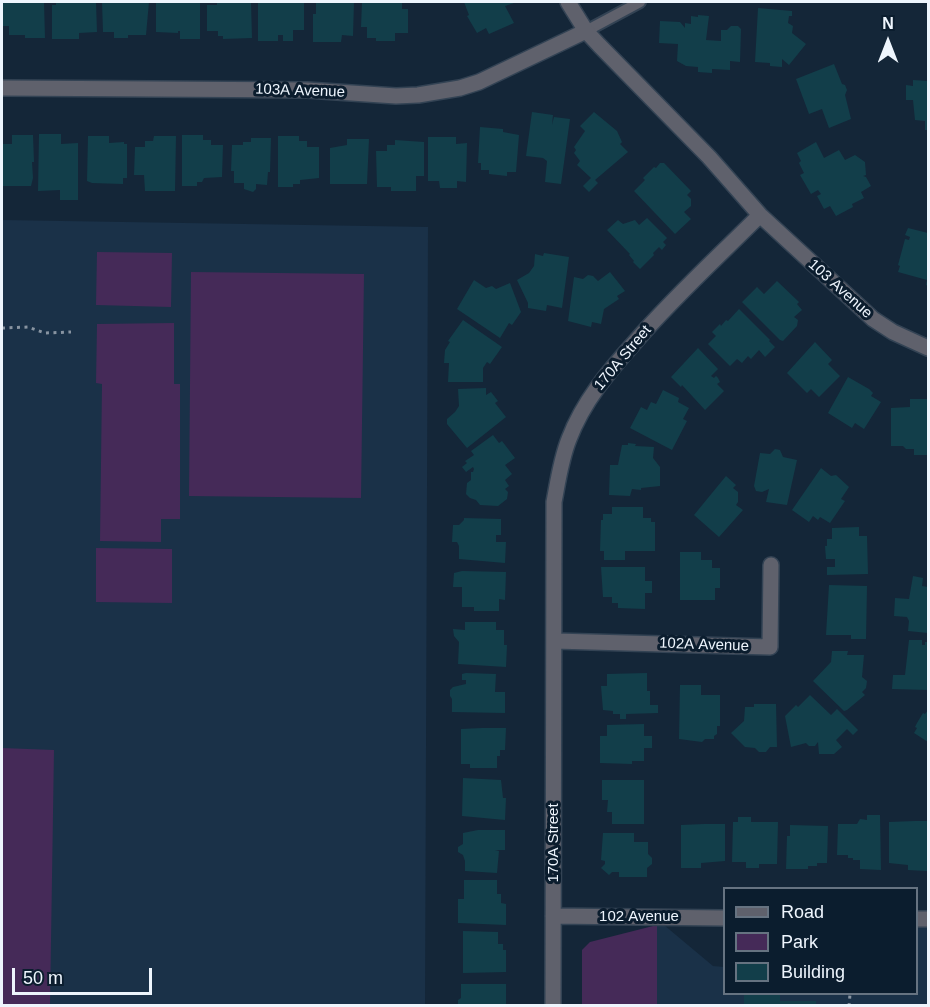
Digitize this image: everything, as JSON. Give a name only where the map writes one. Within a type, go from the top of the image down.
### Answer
[{"type":"street","points":[[568,2],[586,31],[709,157],[760,215]]},
{"type":"street","name":"103A Avenue","points":[[2,88],[307,90],[396,96],[418,95],[460,88],[479,82],[586,31]]},
{"type":"street","name":"103 Avenue","points":[[760,215],[873,319],[893,332],[928,348]]},
{"type":"street","name":"170A Street","points":[[553,1005],[554,502],[569,440],[585,406],[603,378],[654,320],[760,215]]},
{"type":"street","name":"102A Avenue","points":[[555,641],[770,647],[771,565]]},
{"type":"street","name":"102 Avenue","points":[[553,916],[723,918]]},
{"type":"lane","points":[[586,31],[640,2]]},
{"type":"path","points":[[2,328],[28,327],[45,333],[71,332]]},
{"type":"shaded area","points":[[2,220],[428,227],[425,1005],[2,1006]]},
{"type":"shaded area","points":[[657,925],[664,925],[713,966],[723,967],[723,995],[918,995],[918,928],[928,928],[928,1005],[657,1006]]},
{"type":"green space","points":[[97,252],[172,253],[171,307],[96,305]]},
{"type":"green space","points":[[191,272],[364,274],[361,498],[189,496]]},
{"type":"green space","points":[[174,323],[174,384],[180,384],[180,519],[161,519],[161,542],[100,541],[102,384],[96,383],[97,324]]},
{"type":"green space","points":[[96,548],[172,549],[172,603],[96,602]]},
{"type":"green space","points":[[2,748],[54,750],[50,1005],[2,1005]]},
{"type":"green space","points":[[657,925],[657,1005],[582,1005],[582,950],[590,942]]},
{"type":"building","points":[[2,2],[44,2],[45,38],[9,35],[9,26],[2,26]]},
{"type":"building","points":[[56,2],[96,2],[97,32],[79,33],[79,39],[52,39],[52,5],[56,5]]},
{"type":"building","points":[[102,2],[149,2],[146,35],[114,38],[114,32],[103,32]]},
{"type":"building","points":[[156,2],[200,2],[200,39],[180,39],[180,31],[178,33],[156,32]]},
{"type":"building","points":[[217,2],[251,2],[252,38],[223,39],[223,36],[218,36],[218,31],[207,31],[207,5],[217,5]]},
{"type":"building","points":[[258,2],[304,3],[304,30],[293,30],[293,41],[283,41],[283,35],[278,35],[278,41],[258,41]]},
{"type":"building","points":[[316,2],[354,2],[353,36],[342,35],[341,42],[313,42],[313,14],[316,14]]},
{"type":"building","points":[[362,2],[402,2],[402,9],[408,9],[408,33],[395,33],[395,41],[376,41],[376,38],[367,38],[367,27],[361,27]]},
{"type":"building","points":[[464,2],[517,2],[505,6],[514,23],[489,34],[486,28],[477,33],[467,16],[469,15]]},
{"type":"building","points":[[758,8],[792,11],[788,23],[793,26],[792,33],[806,44],[789,65],[782,59],[782,67],[755,62]]},
{"type":"building","points":[[698,15],[709,16],[706,40],[721,41],[721,30],[727,30],[731,26],[738,26],[741,29],[740,62],[730,61],[730,70],[712,69],[712,73],[698,72],[698,67],[686,66],[677,61],[678,44],[659,43],[660,21],[680,22],[685,28],[685,23],[691,24],[691,16],[698,17]]},
{"type":"building","points":[[834,64],[847,90],[845,95],[851,119],[829,128],[822,109],[809,114],[796,79]]},
{"type":"building","points":[[913,80],[928,81],[928,130],[925,130],[925,121],[915,120],[913,100],[906,100],[906,85],[913,86]]},
{"type":"building","points":[[532,112],[553,115],[552,125],[554,117],[570,119],[561,184],[545,182],[547,161],[543,158],[526,156]]},
{"type":"building","points":[[594,112],[617,131],[622,142],[620,144],[628,152],[595,180],[598,183],[589,192],[583,186],[591,178],[577,165],[580,161],[574,153],[576,150],[574,147],[585,131],[580,126]]},
{"type":"building","points":[[480,127],[503,129],[503,132],[519,135],[516,172],[507,172],[507,176],[489,174],[489,170],[481,170],[481,163],[478,163]]},
{"type":"building","points":[[39,134],[61,134],[61,144],[78,143],[78,200],[60,200],[60,190],[38,191]]},
{"type":"building","points":[[12,135],[33,135],[34,162],[32,162],[31,186],[2,186],[2,144],[12,144]]},
{"type":"building","points":[[182,135],[203,135],[203,140],[211,140],[211,145],[223,145],[222,177],[204,178],[202,182],[197,182],[197,186],[182,186]]},
{"type":"building","points":[[88,136],[109,136],[109,143],[124,142],[127,144],[127,178],[123,178],[123,184],[87,181]]},
{"type":"building","points":[[154,136],[176,136],[175,191],[145,191],[144,175],[134,175],[135,147],[145,147],[145,141],[153,141]]},
{"type":"building","points":[[278,136],[299,136],[299,141],[307,141],[307,147],[319,147],[319,178],[300,180],[300,184],[293,184],[293,187],[278,187]]},
{"type":"building","points":[[428,137],[456,137],[456,144],[467,143],[466,182],[457,181],[457,188],[440,188],[439,181],[428,181]]},
{"type":"building","points":[[251,138],[271,138],[270,172],[268,172],[267,185],[256,184],[253,192],[244,189],[244,183],[234,183],[234,171],[231,171],[232,145],[243,145],[243,142],[251,142]]},
{"type":"building","points":[[347,139],[369,139],[367,184],[330,184],[330,148],[347,145]]},
{"type":"building","points":[[395,140],[424,142],[424,176],[416,176],[416,191],[391,191],[391,187],[377,187],[376,151],[387,151],[387,145],[395,145]]},
{"type":"building","points":[[816,142],[824,158],[839,150],[845,160],[855,155],[865,162],[866,175],[863,176],[871,186],[861,192],[864,198],[836,216],[830,206],[824,209],[817,196],[821,194],[818,190],[811,194],[800,175],[804,173],[797,153]]},
{"type":"building","points":[[660,163],[664,163],[691,191],[687,195],[691,199],[691,206],[684,212],[691,219],[675,234],[634,191],[645,180],[643,178]]},
{"type":"building","points":[[647,218],[667,238],[663,242],[666,245],[662,250],[659,247],[640,269],[633,262],[630,254],[607,230],[618,220],[623,224],[635,220],[639,225]]},
{"type":"building","points":[[908,228],[928,233],[928,286],[926,285],[927,280],[898,272],[905,239],[909,240],[910,237],[905,235]]},
{"type":"building","points":[[544,253],[569,257],[562,308],[547,305],[546,311],[528,308],[528,303],[517,280],[529,273],[534,266],[535,254],[543,256]]},
{"type":"building","points":[[610,272],[625,291],[617,296],[619,299],[604,309],[601,324],[592,322],[591,327],[568,321],[574,277],[583,279],[588,275],[598,281]]},
{"type":"building","points":[[474,280],[486,288],[492,286],[496,289],[510,283],[521,312],[512,325],[509,323],[500,338],[457,309]]},
{"type":"building","points":[[777,281],[799,302],[797,304],[802,310],[794,317],[798,320],[797,326],[783,341],[742,302],[757,287],[764,294]]},
{"type":"building","points":[[739,309],[775,347],[765,357],[759,350],[751,359],[748,356],[742,363],[737,359],[730,366],[708,344],[716,336],[712,332],[720,324],[721,326],[726,320],[728,321]]},
{"type":"building","points":[[463,320],[502,347],[490,364],[487,362],[483,368],[483,382],[448,382],[449,363],[444,363],[445,350],[450,342],[448,341]]},
{"type":"building","points":[[815,342],[832,360],[828,364],[840,376],[819,397],[811,389],[807,393],[787,373]]},
{"type":"building","points":[[698,348],[718,369],[711,376],[718,378],[720,382],[717,384],[724,391],[705,410],[682,385],[681,387],[671,377]]},
{"type":"building","points":[[848,377],[869,389],[873,393],[871,396],[881,402],[864,429],[855,423],[852,428],[828,413]]},
{"type":"building","points":[[486,388],[486,395],[491,392],[498,401],[495,403],[506,417],[467,448],[447,424],[447,419],[459,406],[458,389]]},
{"type":"building","points":[[663,390],[679,398],[678,402],[689,408],[683,419],[687,421],[672,450],[630,428],[641,407],[647,410],[651,402],[656,404]]},
{"type":"building","points":[[910,399],[928,399],[928,455],[914,455],[914,449],[891,446],[891,408],[910,407]]},
{"type":"building","points":[[493,435],[499,443],[502,441],[515,458],[505,465],[512,474],[505,480],[509,486],[505,489],[508,492],[507,499],[498,506],[480,505],[466,494],[467,483],[471,480],[471,472],[474,469],[473,467],[466,472],[462,467],[467,463],[465,461],[474,455],[471,451]]},
{"type":"building","points":[[628,443],[636,444],[635,446],[654,447],[653,458],[660,467],[660,486],[641,488],[641,490],[632,489],[630,496],[609,495],[610,465],[618,465],[622,445],[628,445]]},
{"type":"building","points":[[775,449],[780,450],[783,457],[797,460],[787,505],[766,502],[769,489],[762,492],[756,491],[754,486],[760,453],[770,454]]},
{"type":"building","points":[[821,468],[831,476],[836,475],[849,487],[841,499],[845,501],[830,523],[813,516],[809,522],[792,510]]},
{"type":"building","points":[[726,476],[736,485],[733,488],[738,492],[736,505],[743,510],[719,537],[694,515]]},
{"type":"building","points":[[612,507],[643,507],[643,518],[651,518],[651,522],[655,522],[655,551],[625,551],[625,560],[604,560],[604,551],[600,551],[601,520],[603,520],[603,514],[612,514]]},
{"type":"building","points":[[464,518],[501,519],[501,535],[496,535],[496,542],[506,542],[505,563],[459,559],[459,546],[457,542],[452,542],[453,525],[459,525]]},
{"type":"building","points":[[859,527],[859,536],[867,536],[868,574],[827,575],[827,567],[835,567],[835,559],[826,559],[825,546],[827,546],[827,539],[832,539],[832,528]]},
{"type":"building","points":[[680,552],[701,552],[701,560],[712,560],[712,568],[720,568],[720,588],[715,588],[715,600],[680,600]]},
{"type":"building","points":[[601,567],[645,567],[645,581],[652,581],[652,593],[645,593],[645,609],[618,608],[618,603],[612,603],[612,597],[603,597]]},
{"type":"building","points":[[462,571],[506,572],[505,600],[499,599],[499,611],[474,611],[474,607],[462,607],[462,587],[453,587],[454,573]]},
{"type":"building","points":[[913,576],[923,578],[922,586],[928,587],[928,633],[908,631],[907,617],[894,616],[895,598],[909,599]]},
{"type":"building","points":[[829,585],[867,586],[866,639],[851,639],[851,635],[826,635]]},
{"type":"building","points":[[465,622],[496,622],[496,630],[504,630],[504,645],[507,645],[506,667],[458,664],[459,642],[454,636],[453,629],[465,630]]},
{"type":"building","points":[[909,640],[922,640],[922,645],[928,642],[928,690],[892,689],[893,675],[905,675]]},
{"type":"building","points":[[832,651],[848,651],[847,655],[864,655],[862,677],[867,681],[866,688],[862,692],[865,695],[844,711],[813,681],[831,662]]},
{"type":"building","points":[[647,673],[650,705],[658,705],[658,713],[626,714],[626,719],[620,719],[620,714],[603,710],[601,686],[607,686],[607,674]]},
{"type":"building","points":[[462,674],[496,674],[495,692],[505,692],[505,713],[452,712],[450,690],[466,684],[466,680],[462,680]]},
{"type":"building","points":[[680,685],[701,685],[701,695],[720,695],[720,726],[717,726],[714,739],[705,739],[702,742],[679,739]]},
{"type":"building","points":[[810,695],[831,715],[837,709],[858,730],[853,735],[847,729],[836,740],[842,747],[834,754],[819,754],[818,742],[815,746],[809,746],[806,743],[791,747],[785,716]]},
{"type":"building","points":[[754,704],[776,704],[777,747],[770,747],[766,752],[745,747],[731,733],[744,721],[745,707],[754,707]]},
{"type":"building","points":[[928,710],[928,742],[914,733],[923,713],[925,714]]},
{"type":"building","points":[[644,724],[644,736],[652,736],[652,748],[644,748],[644,761],[632,761],[632,764],[600,763],[600,736],[607,736],[607,725]]},
{"type":"building","points":[[506,728],[505,750],[500,750],[500,756],[497,756],[497,768],[470,768],[470,764],[461,764],[461,729]]},
{"type":"building","points":[[463,778],[501,780],[503,798],[506,798],[505,820],[462,816]]},
{"type":"building","points":[[602,780],[644,780],[644,824],[612,824],[612,812],[607,812],[608,800],[602,800]]},
{"type":"building","points":[[867,815],[880,815],[881,870],[860,869],[860,860],[848,858],[848,855],[837,855],[838,824],[857,824],[860,819],[867,820]]},
{"type":"building","points":[[738,817],[751,817],[751,822],[778,822],[777,864],[759,864],[759,868],[746,868],[746,862],[732,862],[733,822],[738,822]]},
{"type":"building","points":[[928,821],[927,871],[908,870],[908,865],[889,863],[889,822]]},
{"type":"building","points":[[725,824],[725,861],[701,863],[701,868],[681,868],[681,825]]},
{"type":"building","points":[[790,825],[828,826],[827,863],[817,863],[817,866],[808,866],[808,869],[786,869],[787,836],[790,836]]},
{"type":"building","points":[[478,830],[505,830],[505,850],[495,850],[499,851],[497,873],[465,871],[465,861],[463,855],[458,852],[458,847],[463,844],[463,833]]},
{"type":"building","points":[[603,833],[634,833],[634,842],[648,842],[648,854],[652,858],[652,864],[647,868],[647,877],[619,877],[619,872],[612,872],[609,875],[601,868],[605,864],[605,861],[601,860]]},
{"type":"building","points":[[464,880],[497,880],[497,894],[501,894],[501,903],[506,904],[506,925],[458,923],[458,899],[464,899]]},
{"type":"building","points":[[463,931],[498,932],[498,944],[503,944],[503,950],[506,950],[506,972],[463,973]]},
{"type":"building","points":[[461,984],[506,984],[506,1005],[458,1006],[458,1000],[461,998]]},
{"type":"building","points":[[744,995],[780,995],[780,1001],[816,1001],[816,1006],[744,1006]]}]
